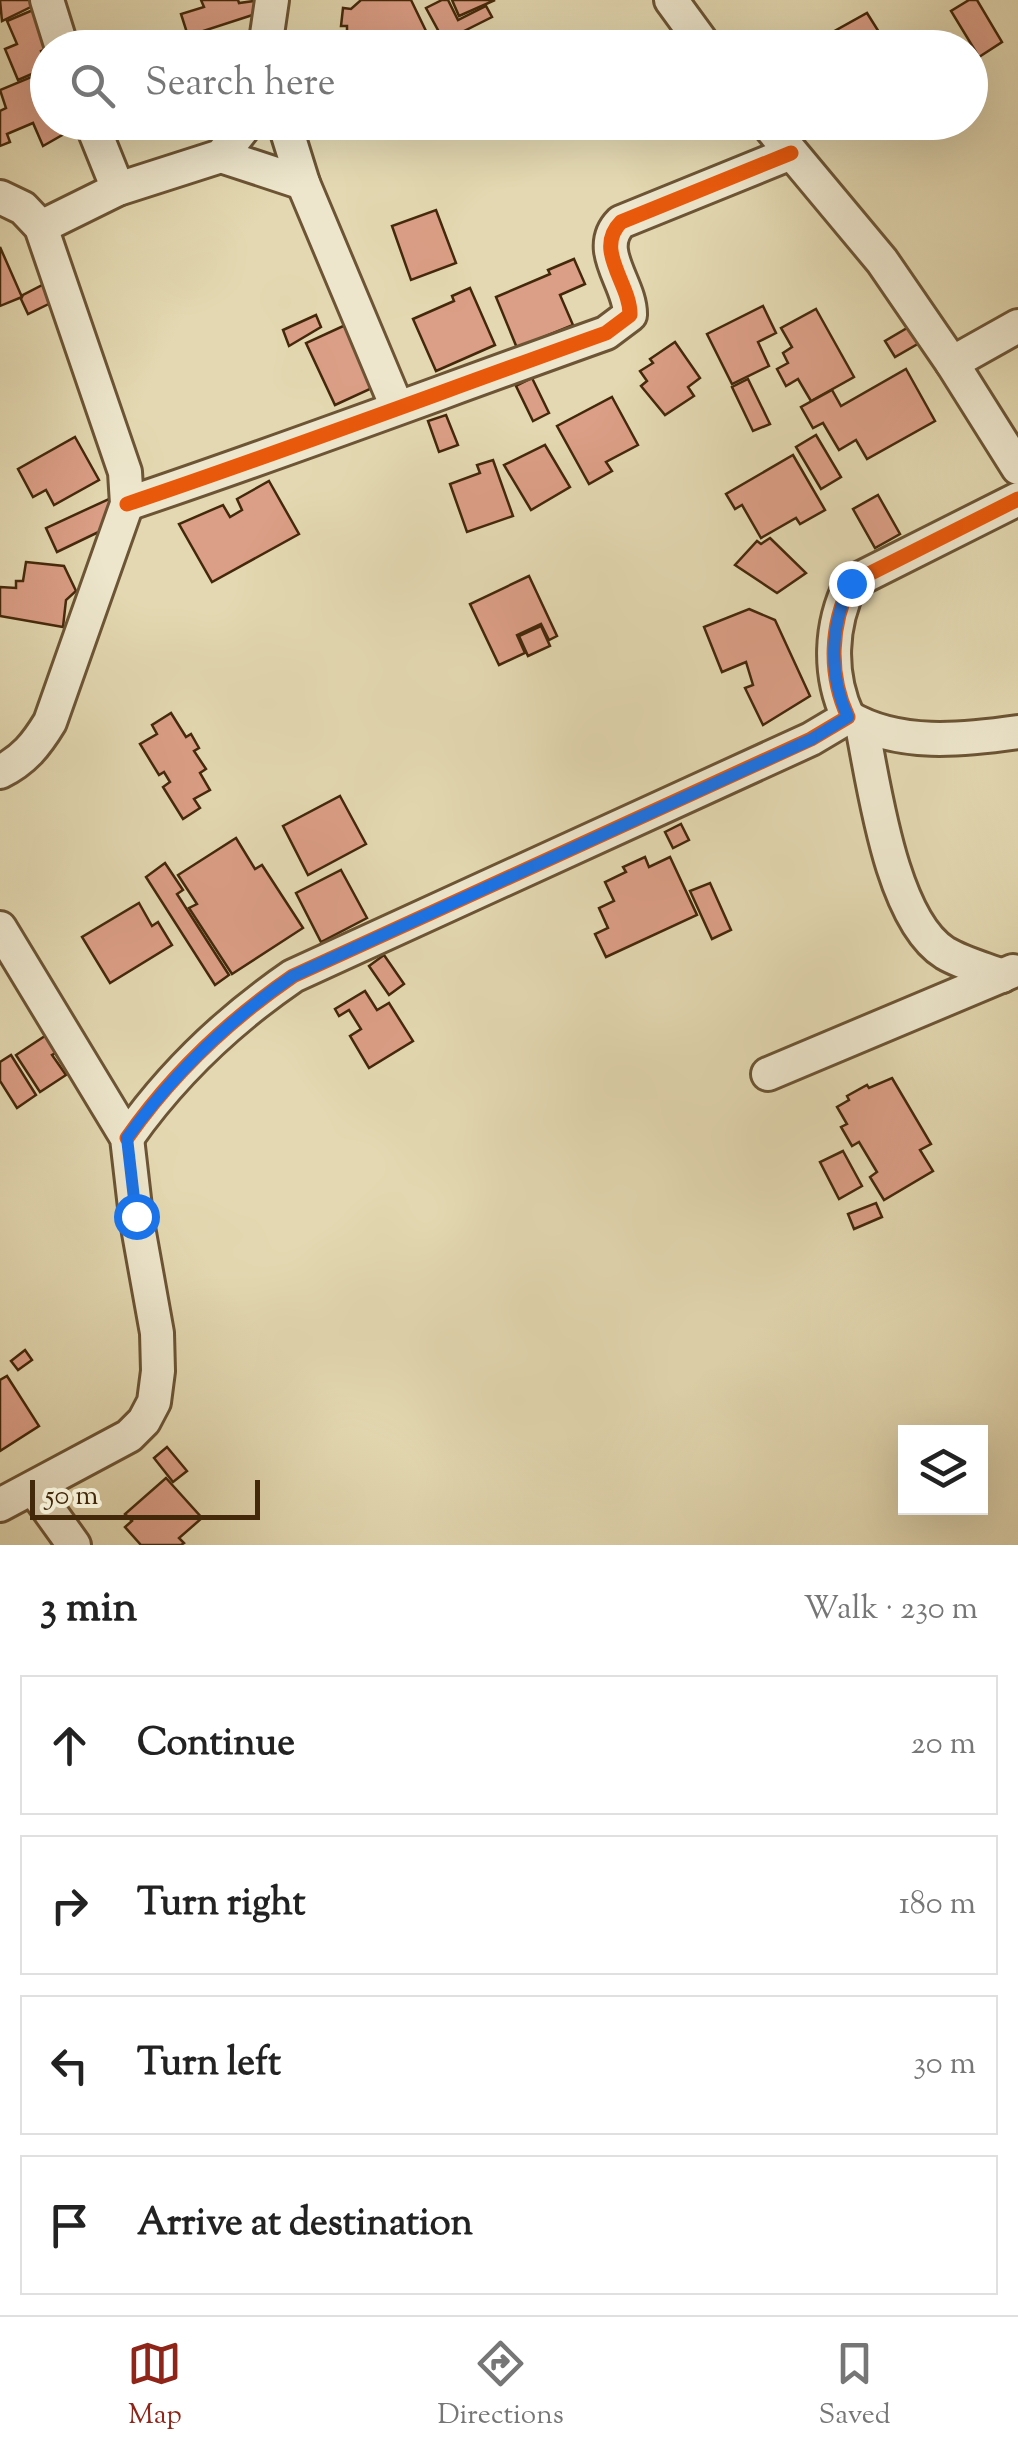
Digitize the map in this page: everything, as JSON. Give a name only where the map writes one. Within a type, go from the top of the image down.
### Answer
[{"type":"street","points":[[47,0],[56,30]]},
{"type":"street","points":[[268,30],[272,0]]},
{"type":"street","points":[[671,0],[693,30]]},
{"type":"street","points":[[99,140],[118,189]]},
{"type":"street","points":[[41,228],[118,189],[221,156],[234,140]]},
{"type":"street","points":[[290,140],[303,183],[397,408]]},
{"type":"street","points":[[781,140],[882,261],[1018,468]]},
{"type":"street","points":[[127,504],[304,445],[606,333],[630,315],[630,304],[611,258],[612,231],[621,222],[792,153]]},
{"type":"street","points":[[221,156],[303,183]]},
{"type":"street","points":[[0,196],[24,208],[41,228],[125,472],[127,504],[50,722],[27,754],[0,772]]},
{"type":"street","points":[[952,363],[1018,326]]},
{"type":"street","points":[[1010,972],[943,952],[909,911],[885,838],[855,721],[837,693],[834,647],[838,609],[851,583],[1018,499]]},
{"type":"street","points":[[127,1138],[152,1103],[200,1052],[254,1003],[293,976],[812,739],[855,721],[909,736],[964,740],[1018,732]]},
{"type":"street","points":[[0,928],[127,1138],[157,1333],[158,1371],[154,1402],[144,1421],[128,1436],[0,1504]]},
{"type":"street","points":[[768,1074],[1010,972]]},
{"type":"street","points":[[34,1488],[74,1545]]},
{"type":"building","points":[[0,0],[40,0],[41,2],[2,21]]},
{"type":"building","points":[[201,0],[261,0],[265,11],[206,30],[186,30],[181,14],[204,7]]},
{"type":"building","points":[[361,0],[411,0],[426,30],[347,30],[347,26],[341,26],[343,8],[351,9]]},
{"type":"building","points":[[448,0],[458,20],[486,6],[492,17],[466,30],[438,30],[426,8]]},
{"type":"building","points":[[452,0],[495,0],[459,16]]},
{"type":"building","points":[[969,0],[977,0],[1002,42],[988,51],[988,30],[963,30],[951,11]]},
{"type":"building","points":[[33,10],[42,30],[30,30],[30,75],[18,80],[5,49],[17,44],[7,21]]},
{"type":"building","points":[[867,13],[878,30],[836,30]]},
{"type":"building","points":[[30,78],[30,124],[7,134],[10,142],[0,146],[0,111],[6,108],[0,90]]},
{"type":"building","points":[[436,210],[456,263],[411,280],[392,226]]},
{"type":"building","points":[[0,247],[22,297],[0,306]]},
{"type":"building","points":[[574,259],[585,284],[560,295],[573,325],[517,348],[496,297]]},
{"type":"building","points":[[56,278],[65,296],[28,314],[23,295]]},
{"type":"building","points":[[470,288],[495,345],[436,371],[413,319],[454,301],[452,296]]},
{"type":"building","points":[[763,306],[776,333],[758,342],[769,366],[732,384],[707,334]]},
{"type":"building","points":[[816,309],[854,377],[811,401],[798,379],[786,386],[777,369],[788,363],[783,353],[792,347],[781,328]]},
{"type":"building","points":[[316,315],[321,327],[289,346],[283,330]]},
{"type":"building","points":[[919,321],[928,338],[895,357],[885,341]]},
{"type":"building","points":[[352,322],[381,384],[335,405],[306,343]]},
{"type":"building","points":[[675,342],[700,378],[688,387],[694,396],[665,415],[641,386],[647,381],[640,371]]},
{"type":"building","points":[[906,369],[935,421],[867,459],[856,440],[839,450],[823,423],[813,428],[801,407],[832,390],[841,406]]},
{"type":"building","points":[[532,378],[549,413],[533,421],[516,386]]},
{"type":"building","points":[[748,379],[770,424],[753,431],[732,387]]},
{"type":"building","points":[[612,397],[638,445],[606,462],[612,471],[589,484],[557,426]]},
{"type":"building","points":[[446,415],[458,445],[439,452],[428,421]]},
{"type":"building","points":[[816,435],[841,477],[821,489],[796,447]]},
{"type":"building","points":[[75,437],[99,480],[54,505],[46,490],[33,497],[18,469]]},
{"type":"building","points":[[545,445],[570,487],[531,510],[504,465]]},
{"type":"building","points":[[793,455],[825,510],[800,524],[796,518],[761,538],[742,505],[735,509],[726,494]]},
{"type":"building","points":[[493,460],[513,516],[467,532],[450,484],[480,473],[477,465]]},
{"type":"building","points":[[269,481],[299,534],[212,582],[179,524],[223,505],[230,517],[242,510],[237,499]]},
{"type":"building","points":[[122,493],[111,526],[57,552],[46,528]]},
{"type":"building","points":[[878,495],[900,534],[875,548],[853,509]]},
{"type":"building","points":[[770,538],[806,573],[777,593],[735,565],[757,541],[761,544]]},
{"type":"building","points":[[26,562],[64,566],[76,591],[66,600],[63,627],[0,616],[0,587],[16,588],[16,581],[23,581]]},
{"type":"building","points":[[529,576],[557,636],[549,640],[541,624],[517,635],[525,653],[499,665],[470,604]]},
{"type":"building","points":[[749,609],[775,620],[810,696],[763,725],[745,688],[753,685],[746,662],[722,672],[704,627]]},
{"type":"building","points":[[541,626],[550,646],[528,656],[519,636]]},
{"type":"building","points":[[171,713],[186,737],[191,734],[199,748],[194,751],[206,769],[200,773],[210,790],[194,799],[200,808],[183,819],[163,787],[170,782],[164,772],[159,775],[140,744],[157,734],[152,725]]},
{"type":"building","points":[[340,796],[366,844],[308,875],[283,826]]},
{"type":"building","points":[[681,824],[689,840],[673,848],[665,832]]},
{"type":"building","points":[[236,838],[255,869],[262,865],[303,928],[232,974],[189,908],[197,904],[178,875]]},
{"type":"building","points":[[645,857],[649,867],[670,857],[697,915],[606,957],[595,934],[608,928],[599,908],[614,901],[605,882],[626,872],[623,867]]},
{"type":"building","points":[[165,863],[183,890],[177,894],[229,975],[215,985],[146,877]]},
{"type":"building","points":[[341,870],[367,918],[321,942],[296,893]]},
{"type":"building","points":[[710,883],[731,930],[712,939],[690,891]]},
{"type":"building","points":[[139,903],[152,926],[158,922],[172,945],[110,983],[82,937]]},
{"type":"building","points":[[384,955],[404,984],[389,995],[369,966]]},
{"type":"building","points":[[365,991],[377,1010],[389,1003],[413,1041],[369,1068],[350,1036],[361,1029],[349,1010],[339,1016],[335,1009]]},
{"type":"building","points":[[51,1032],[63,1049],[52,1055],[66,1075],[40,1092],[16,1055]]},
{"type":"building","points":[[11,1055],[36,1095],[17,1108],[0,1081],[0,1062]]},
{"type":"building","points":[[892,1078],[931,1144],[920,1150],[933,1171],[884,1200],[870,1177],[877,1172],[859,1142],[852,1146],[841,1127],[847,1124],[837,1107],[867,1085],[869,1088]]},
{"type":"building","points":[[843,1151],[862,1186],[839,1199],[820,1162]]},
{"type":"building","points":[[876,1203],[882,1217],[854,1229],[848,1214]]},
{"type":"building","points":[[25,1350],[32,1360],[18,1370],[11,1361]]},
{"type":"building","points":[[7,1376],[39,1426],[0,1451],[0,1380]]},
{"type":"building","points":[[167,1447],[187,1471],[173,1482],[154,1458]]},
{"type":"building","points":[[166,1478],[202,1518],[179,1538],[184,1543],[181,1545],[141,1545],[125,1527],[132,1521],[125,1514]]},
{"type":"cycle path","points":[[127,504],[606,333],[630,315],[612,256],[613,233],[621,222],[791,153]]},
{"type":"cycle path","points":[[127,1138],[203,1050],[293,976],[811,739],[848,717],[837,684],[834,650],[839,616],[851,583],[1018,499]]},
{"type":"route","points":[[136,1216],[127,1138],[152,1103],[254,1003],[293,976],[812,739],[848,717],[837,693],[834,647],[838,609],[851,583]]}]
